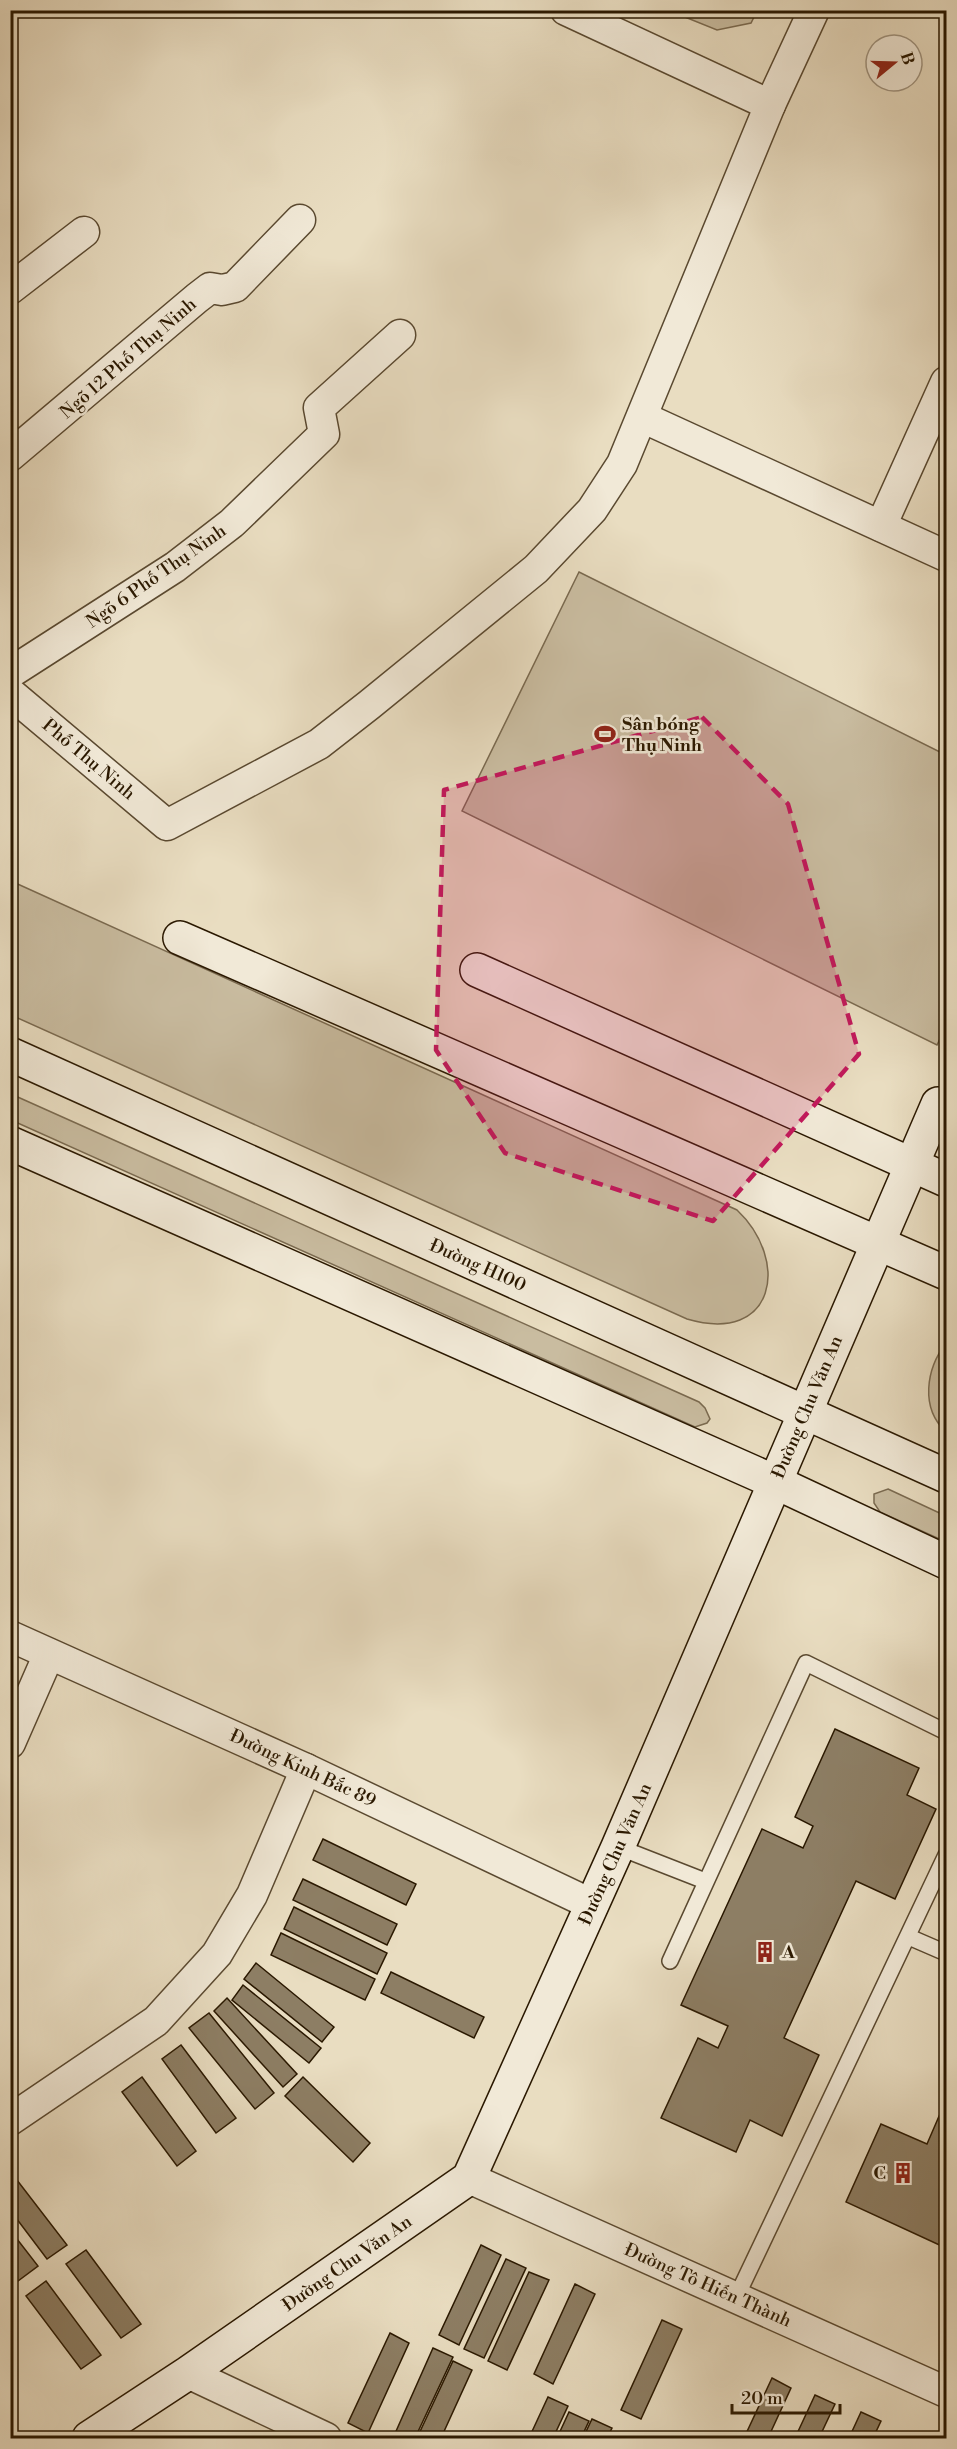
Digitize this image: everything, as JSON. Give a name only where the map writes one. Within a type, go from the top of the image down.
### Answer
[{"type":"main road","points":[[180,938],[946,1273]]},
{"type":"main road","points":[[477,970],[946,1179]]},
{"type":"main road","name":"Đường H100","points":[[10,1054],[946,1476]]},
{"type":"main road","name":"Đường Chu Văn An","points":[[89,2439],[468,2178],[593,1905],[938,1104]]},
{"type":"main road","points":[[10,1143],[775,1482],[946,1562]]},
{"type":"street","points":[[566,10],[770,105]]},
{"type":"street","points":[[814,10],[770,105],[642,417],[946,556]]},
{"type":"street","name":"Ngõ 12 Phố Thụ Ninh","points":[[10,456],[210,288],[222,290],[235,287],[300,220]]},
{"type":"street","points":[[10,289],[84,232]]},
{"type":"street","name":"Ngõ 6 Phố Thụ Ninh","points":[[10,674],[175,567],[232,523],[324,435],[319,408],[400,335]]},
{"type":"street","points":[[882,526],[946,382]]},
{"type":"street","name":"Phố Thụ Ninh","points":[[10,693],[167,825],[319,744],[536,569],[592,510],[622,464],[642,417]]},
{"type":"street","name":"Đường Kinh Bắc 89","points":[[10,1636],[306,1769],[593,1905]]},
{"type":"street","points":[[10,1743],[50,1654]]},
{"type":"street","points":[[10,2120],[156,2021],[217,1954],[252,1895],[306,1769]]},
{"type":"street","name":"Đường Tô Hiến Thành","points":[[468,2178],[946,2392]]},
{"type":"street","points":[[188,2373],[326,2439]]},
{"type":"lane","points":[[670,1961],[806,1663],[946,1732]]},
{"type":"lane","points":[[618,1847],[705,1881]]},
{"type":"lane","points":[[736,2298],[946,1855]]},
{"type":"lane","points":[[909,1937],[946,1953]]},
{"type":"highlighted area","points":[[702,717],[788,804],[859,1054],[713,1221],[505,1153],[436,1050],[444,790]]},
{"type":"shaded area","points":[[670,11],[757,11],[751,23],[717,30]]},
{"type":"shaded area","points":[[579,572],[946,755],[946,1026],[937,1045],[462,811]]},
{"type":"shaded area","points":[[11,881],[737,1210],[754,1230],[764,1252],[768,1273],[765,1293],[756,1309],[740,1320],[717,1324],[687,1319],[11,1015]]},
{"type":"shaded area","points":[[11,1094],[699,1402],[710,1419],[707,1423],[695,1427],[11,1120]]},
{"type":"shaded area","points":[[946,1343],[946,1432],[932,1412],[929,1388],[934,1364]]},
{"type":"shaded area","points":[[888,1489],[946,1516],[946,1542],[880,1512],[874,1503],[874,1494]]},
{"type":"building","name":"A","points":[[835,1729],[919,1768],[907,1795],[936,1809],[895,1899],[856,1881],[784,2038],[819,2055],[782,2136],[750,2120],[736,2152],[661,2118],[698,2038],[718,2048],[728,2026],[681,2005],[762,1829],[803,1848],[813,1826],[795,1817]]},
{"type":"building","points":[[323,1839],[416,1884],[406,1905],[313,1860]]},
{"type":"building","points":[[303,1879],[397,1924],[387,1945],[293,1900]]},
{"type":"building","points":[[294,1907],[387,1953],[377,1974],[284,1929]]},
{"type":"building","points":[[281,1933],[375,1979],[365,2000],[271,1955]]},
{"type":"building","points":[[256,1963],[334,2027],[322,2042],[244,1979]]},
{"type":"building","points":[[391,1972],[484,2017],[474,2038],[381,1993]]},
{"type":"building","points":[[243,1985],[321,2048],[309,2063],[232,2000]]},
{"type":"building","points":[[227,1998],[297,2074],[283,2087],[214,2011]]},
{"type":"building","points":[[209,2013],[274,2093],[255,2109],[189,2028]]},
{"type":"building","points":[[181,2045],[236,2118],[216,2133],[162,2059]]},
{"type":"building","points":[[142,2077],[196,2151],[177,2166],[122,2092]]},
{"type":"building","points":[[303,2077],[370,2143],[353,2162],[285,2096]]},
{"type":"building","name":"C","points":[[946,2100],[946,2248],[846,2202],[881,2124],[927,2144]]},
{"type":"building","points":[[10,2171],[67,2245],[47,2259],[10,2210]]},
{"type":"building","points":[[10,2230],[38,2266],[18,2281],[10,2271]]},
{"type":"building","points":[[481,2245],[501,2255],[459,2345],[439,2335]]},
{"type":"building","points":[[86,2250],[141,2324],[121,2338],[66,2264]]},
{"type":"building","points":[[506,2259],[526,2268],[484,2358],[464,2349]]},
{"type":"building","points":[[529,2272],[549,2280],[507,2370],[488,2361]]},
{"type":"building","points":[[46,2281],[101,2355],[81,2369],[26,2296]]},
{"type":"building","points":[[575,2284],[595,2294],[553,2384],[534,2374]]},
{"type":"building","points":[[662,2320],[682,2329],[641,2419],[621,2410]]},
{"type":"building","points":[[390,2333],[409,2343],[368,2433],[348,2423]]},
{"type":"building","points":[[433,2348],[453,2357],[415,2438],[393,2438]]},
{"type":"building","points":[[453,2361],[472,2370],[441,2438],[417,2438]]},
{"type":"building","points":[[772,2378],[791,2388],[768,2438],[744,2438]]},
{"type":"building","points":[[815,2395],[835,2404],[819,2438],[795,2438]]},
{"type":"building","points":[[548,2397],[568,2406],[553,2438],[529,2438]]},
{"type":"building","points":[[569,2412],[589,2421],[581,2438],[557,2438]]},
{"type":"building","points":[[861,2412],[881,2421],[873,2438],[849,2438]]},
{"type":"building","points":[[592,2419],[612,2428],[607,2438],[583,2438]]},
{"type":"place","name":"Sân bóng Thụ Ninh","points":[[605,734]]},
{"type":"place","name":"A","points":[[765,1952]]},
{"type":"place","name":"C","points":[[903,2173]]}]
